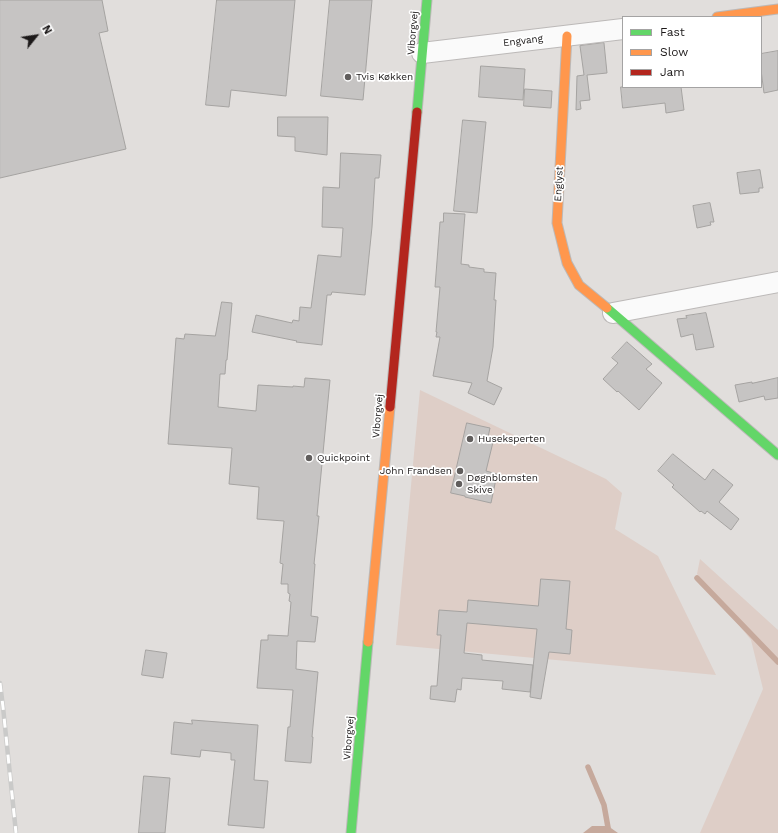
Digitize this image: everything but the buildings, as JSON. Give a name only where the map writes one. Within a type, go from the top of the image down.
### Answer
[{"type":"street","name":"Viborgvej","points":[[351,833],[427,0]]},
{"type":"street","points":[[726,16],[778,10]]},
{"type":"street","name":"Engvang","points":[[422,53],[622,29]]},
{"type":"street","name":"Englyst","points":[[567,36],[557,223],[568,263],[579,285],[778,455]]},
{"type":"street","points":[[613,313],[778,282]]},
{"type":"shaded area","points":[[420,390],[606,479],[622,493],[615,529],[658,556],[716,675],[396,645]]},
{"type":"shaded area","points":[[700,559],[778,630],[778,833],[700,833],[763,689],[751,640],[697,574]]},
{"type":"shaded area","points":[[592,826],[608,826],[618,833],[583,833]]},
{"type":"waterway","points":[[697,578],[778,662]]},
{"type":"waterway","points":[[588,767],[604,805],[609,833]]},
{"type":"railway","points":[[0,683],[16,833]]},
{"type":"traffic: fast","points":[[417,112],[427,0]]},
{"type":"traffic: fast","points":[[607,308],[778,455]]},
{"type":"traffic: fast","points":[[351,833],[368,642]]},
{"type":"traffic: slow","points":[[725,16],[778,9]]},
{"type":"traffic: slow","points":[[567,36],[557,223],[567,263],[579,285],[607,308]]},
{"type":"traffic: slow","points":[[368,642],[390,407]]},
{"type":"traffic: jam","points":[[390,407],[417,112]]},
{"type":"place","name":"Tvis Køkken","points":[[348,77]]},
{"type":"place","name":"Huseksperten","points":[[470,439]]},
{"type":"place","name":"Quickpoint","points":[[309,458]]},
{"type":"place","name":"John Frandsen","points":[[460,471]]},
{"type":"place","name":"Døgnblomsten Skive","points":[[459,484]]}]
